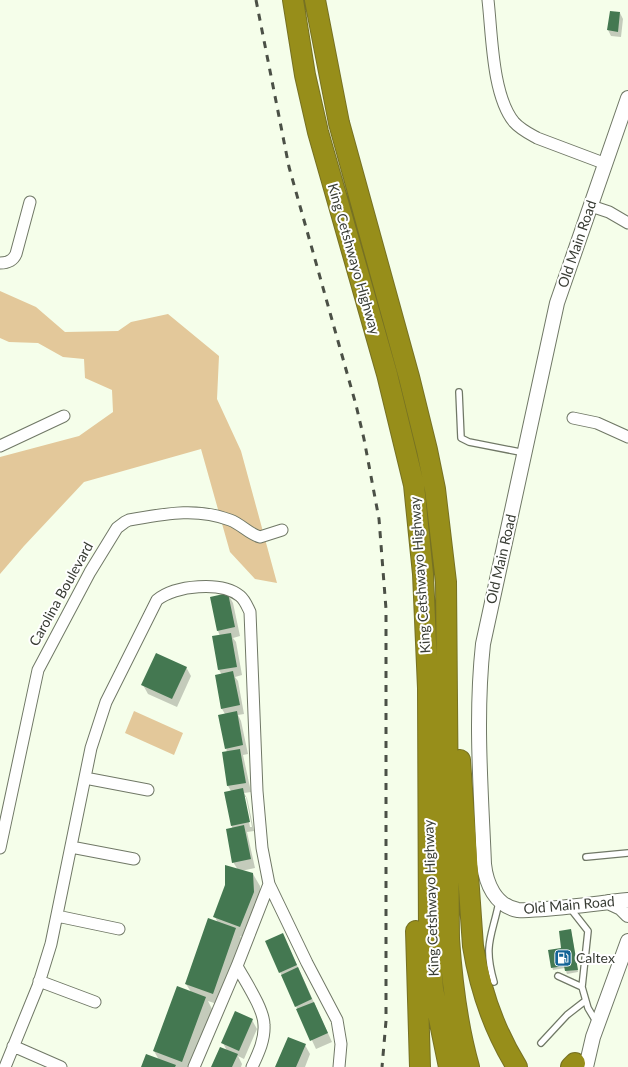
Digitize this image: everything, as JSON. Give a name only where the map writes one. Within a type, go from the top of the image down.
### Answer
[{"type":"highway","name":"King Cetshwayo Highway","points":[[293,0],[316,125],[387,374],[412,478],[418,517],[423,574],[428,688],[429,938],[434,989],[449,1067]]},
{"type":"highway","name":"King Cetshwayo Highway","points":[[315,0],[339,123],[428,450],[442,539],[446,582],[447,638],[449,939],[452,977],[461,1035],[469,1067]]},
{"type":"highway","points":[[447,638],[454,672],[473,946],[481,988],[500,1035],[517,1067]]},
{"type":"highway","points":[[420,1067],[416,878],[422,704],[426,648]]},
{"type":"street","points":[[488,0],[499,88],[504,103],[514,122],[526,132],[537,138],[606,164]]},
{"type":"street","name":"Old Main Road","points":[[628,98],[557,304],[483,644],[479,680],[478,714],[484,864],[488,883],[492,892],[500,900],[518,910],[569,908],[628,900]]},
{"type":"street","points":[[0,263],[11,260],[16,254],[30,202]]},
{"type":"street","points":[[591,206],[609,212],[628,223]]},
{"type":"street","points":[[0,446],[64,416]]},
{"type":"street","points":[[573,418],[597,423],[628,437]]},
{"type":"street","name":"Carolina Boulevard","points":[[0,848],[38,670],[90,572],[117,528],[129,520],[172,513],[195,512],[233,521],[260,537],[282,530]]},
{"type":"street","points":[[5,1067],[39,981],[51,944],[91,748],[106,702],[157,600],[165,594],[178,590],[215,586],[225,588],[235,593],[246,603],[250,612],[256,791],[262,848],[269,884],[307,963],[337,1020],[341,1044],[340,1067]]},
{"type":"street","points":[[85,778],[148,790]]},
{"type":"street","points":[[71,847],[134,859]]},
{"type":"street","points":[[194,1067],[237,966],[269,884]]},
{"type":"street","points":[[607,902],[621,908],[628,914]]},
{"type":"street","points":[[57,916],[119,929]]},
{"type":"street","points":[[576,1066],[595,1031],[628,941]]},
{"type":"street","points":[[237,966],[262,1015],[264,1024],[264,1037],[252,1067]]},
{"type":"street","points":[[39,981],[95,1002]]},
{"type":"street","points":[[13,1046],[61,1067]]},
{"type":"lane","points":[[459,392],[461,438],[469,442],[525,453]]},
{"type":"lane","points":[[586,857],[628,853]]},
{"type":"lane","points":[[494,982],[488,959],[488,944],[500,900]]},
{"type":"lane","points":[[569,908],[588,931],[582,987],[595,1031]]},
{"type":"lane","points":[[558,976],[582,987]]},
{"type":"lane","points":[[541,1043],[567,1015],[585,1001]]},
{"type":"shaded area","points":[[0,291],[36,307],[65,332],[118,331],[131,322],[168,314],[219,356],[217,399],[241,451],[277,583],[255,579],[230,552],[201,449],[84,482],[0,574],[0,457],[79,436],[113,412],[112,390],[85,378],[84,359],[63,357],[38,343],[9,342],[0,338]]},
{"type":"shaded area","points":[[134,711],[183,733],[174,755],[125,733]]},
{"type":"building","points":[[610,11],[620,12],[618,32],[607,30]]},
{"type":"building","points":[[228,593],[235,627],[217,631],[210,597]]},
{"type":"building","points":[[231,633],[237,667],[218,670],[212,636]]},
{"type":"building","points":[[156,653],[187,667],[172,699],[141,685]]},
{"type":"building","points":[[233,671],[240,705],[221,709],[215,675]]},
{"type":"building","points":[[237,711],[243,745],[225,749],[218,715]]},
{"type":"building","points":[[240,749],[246,783],[227,786],[222,752]]},
{"type":"building","points":[[243,788],[250,822],[231,826],[224,792]]},
{"type":"building","points":[[244,825],[251,859],[232,863],[226,829]]},
{"type":"building","points":[[225,865],[253,873],[254,892],[240,927],[213,917],[225,885]]},
{"type":"building","points":[[208,918],[236,928],[213,994],[185,984]]},
{"type":"building","name":"Caltex","points":[[571,929],[578,970],[565,971],[564,966],[551,968],[548,950],[561,948],[559,931]]},
{"type":"building","points":[[283,933],[297,965],[279,973],[265,941]]},
{"type":"building","points":[[298,967],[312,999],[295,1007],[281,975]]},
{"type":"building","points":[[177,986],[206,997],[182,1062],[153,1051]]},
{"type":"building","points":[[314,1002],[328,1033],[310,1041],[296,1009]]},
{"type":"building","points":[[235,1011],[253,1019],[239,1051],[221,1043]]},
{"type":"building","points":[[288,1037],[306,1044],[296,1067],[275,1067]]},
{"type":"building","points":[[220,1047],[238,1054],[232,1067],[211,1067]]},
{"type":"building","points":[[146,1054],[176,1065],[175,1067],[141,1067]]},
{"type":"railway","points":[[256,0],[289,167],[356,405],[379,519],[386,609],[386,1021],[382,1067]]},
{"type":"place","name":"Caltex","points":[[563,958]]}]
